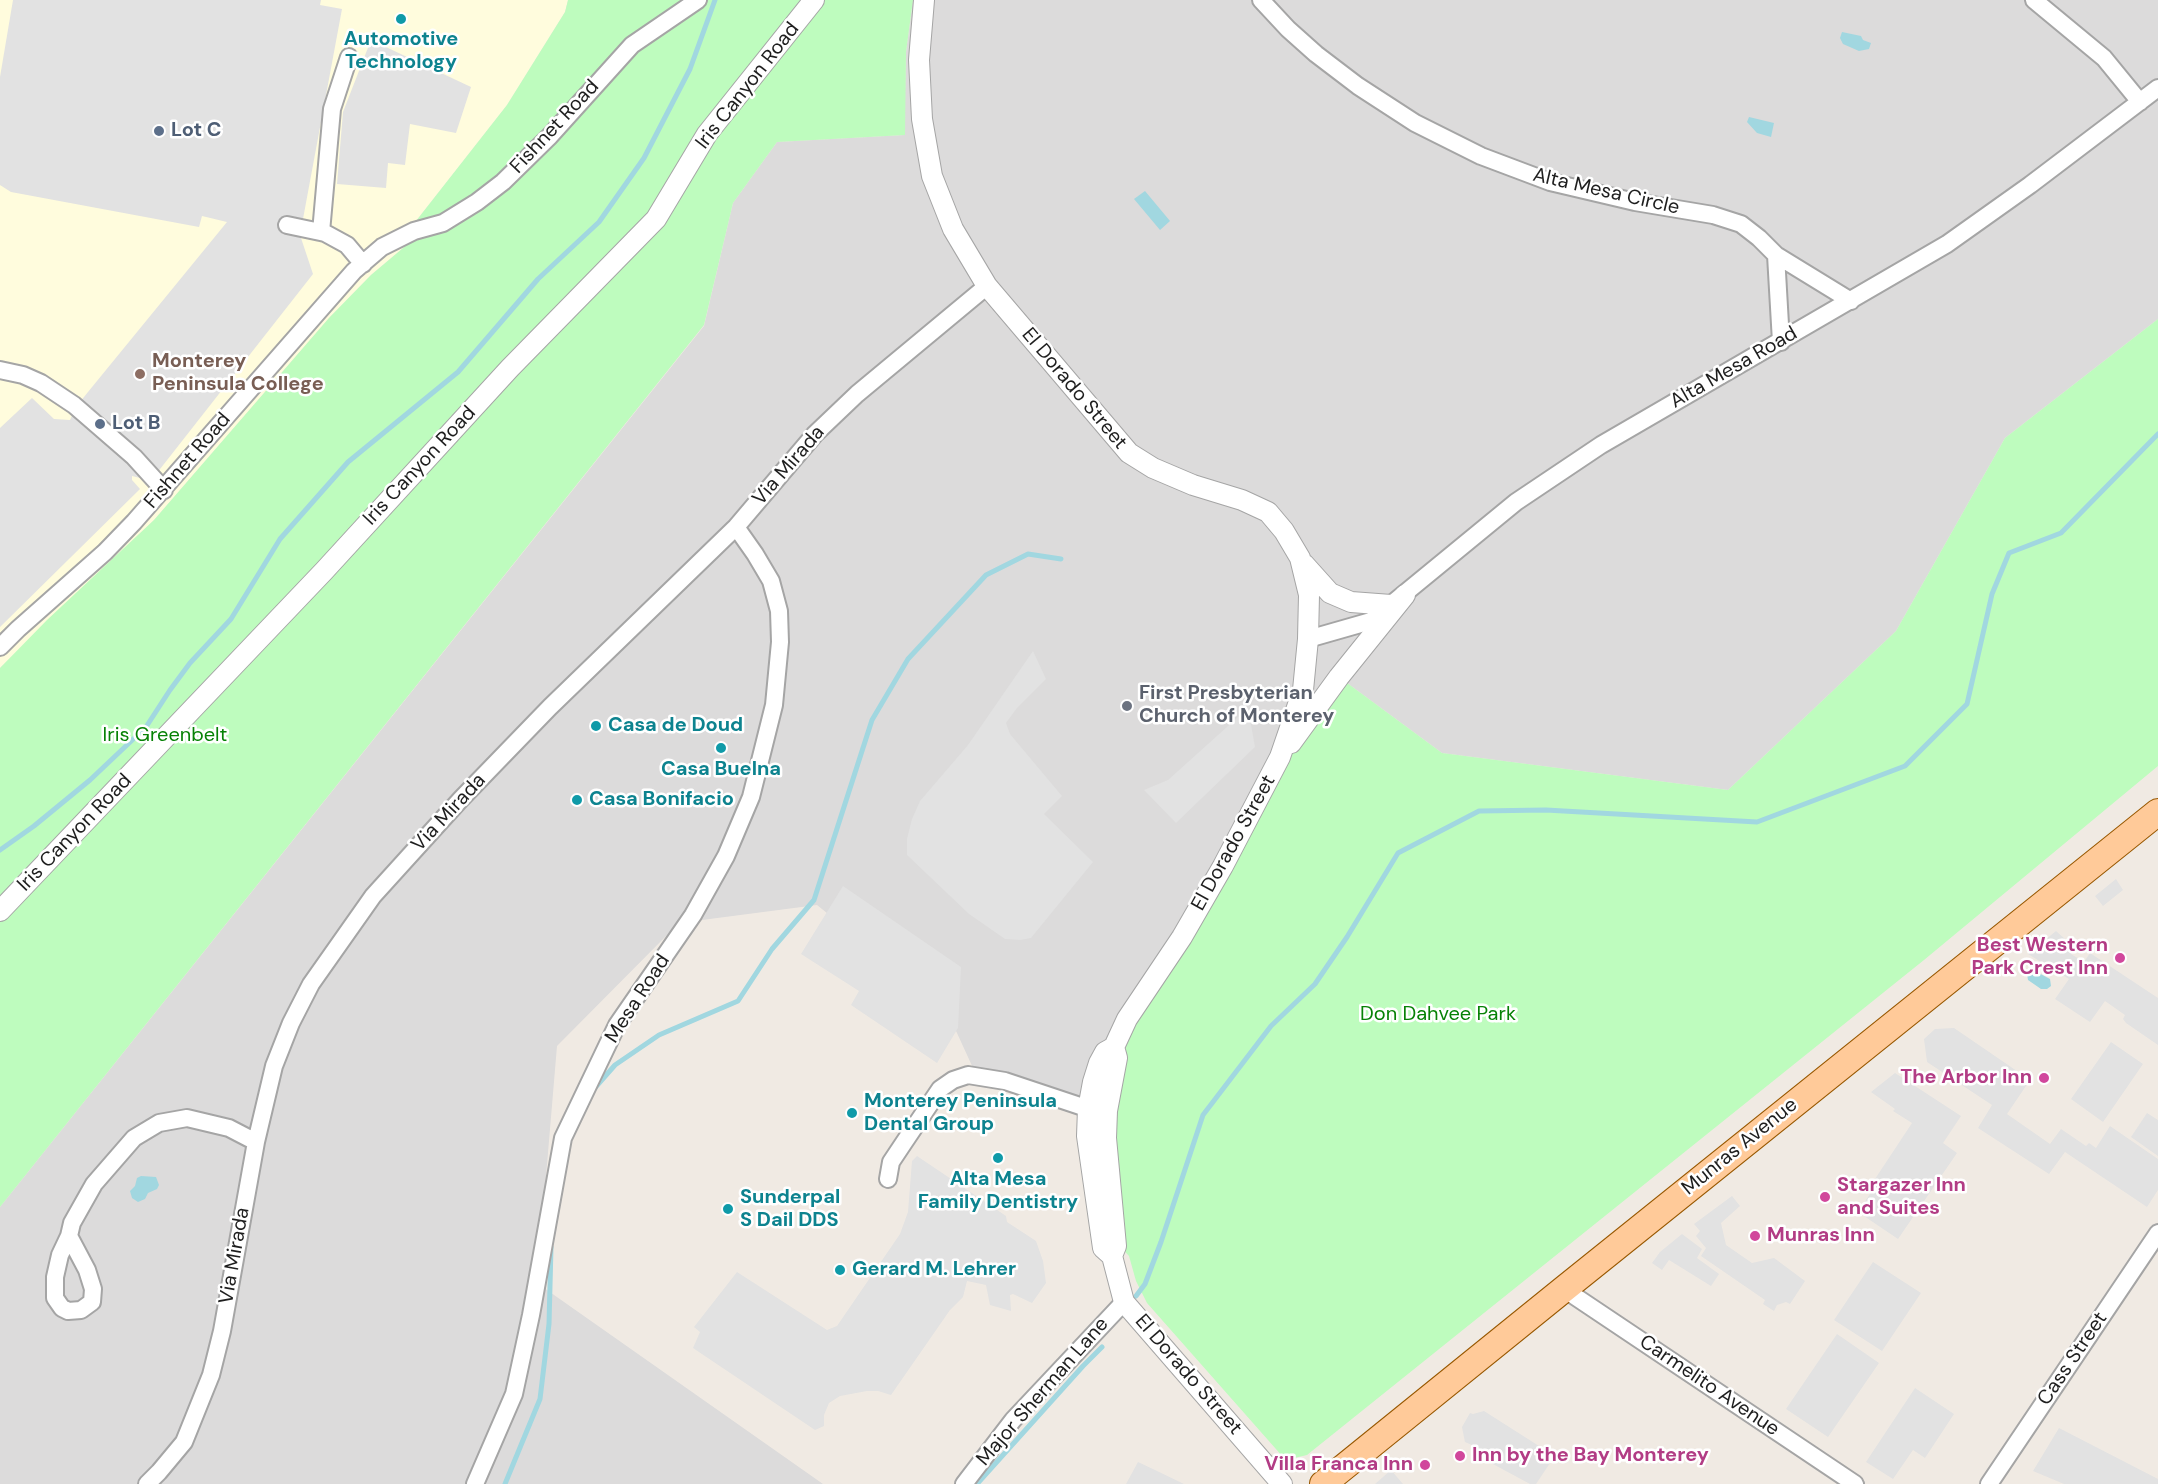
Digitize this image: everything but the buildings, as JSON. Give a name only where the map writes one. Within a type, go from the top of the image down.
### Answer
[{"type":"main road","name":"Munras Avenue","points":[[1323,1484],[2158,812]]},
{"type":"street","name":"Fishnet Road","points":[[0,647],[105,552],[164,490],[306,325],[363,264],[382,247],[414,231],[443,223],[477,202],[503,182],[550,136],[632,45],[698,0]]},
{"type":"street","name":"Iris Canyon Road","points":[[0,911],[324,571],[510,368],[656,219],[714,125],[814,0]]},
{"type":"street","name":"El Dorado Street","points":[[924,0],[920,60],[922,118],[933,176],[953,230],[987,286],[1129,453],[1173,477],[1242,500],[1268,512],[1284,531],[1300,558],[1309,595],[1303,690],[1280,758],[1223,866],[1182,937],[1127,1019],[1114,1047],[1105,1052],[1099,1063],[1088,1109],[1087,1136],[1103,1248],[1112,1256],[1124,1302],[1282,1484]]},
{"type":"street","name":"Alta Mesa Circle","points":[[1261,0],[1309,48],[1358,86],[1415,123],[1451,142],[1550,182],[1635,202],[1713,215],[1741,224],[1776,255],[1851,302]]},
{"type":"street","points":[[2034,0],[2104,58],[2139,102]]},
{"type":"street","points":[[321,232],[332,109],[349,57]]},
{"type":"street","name":"Alta Mesa Road","points":[[1308,639],[1371,621],[1516,502],[1601,445],[1851,302],[1947,244],[2030,185],[2158,88]]},
{"type":"street","points":[[287,225],[321,232],[347,245],[363,264]]},
{"type":"street","points":[[1776,255],[1781,342]]},
{"type":"street","name":"Via Mirada","points":[[147,1484],[184,1442],[211,1375],[222,1331],[256,1142],[274,1066],[291,1023],[311,984],[373,896],[460,800],[550,707],[736,527],[815,434],[848,402],[987,286]]},
{"type":"street","points":[[0,370],[23,375],[40,383],[74,405],[134,457],[164,490]]},
{"type":"street","name":"Mesa Road","points":[[475,1484],[514,1394],[531,1315],[562,1138],[617,1025],[693,915],[726,856],[751,797],[774,705],[780,642],[779,611],[771,581],[736,527]]},
{"type":"street","points":[[1300,558],[1330,593],[1351,602],[1398,600]]},
{"type":"street","points":[[1280,758],[1398,600]]},
{"type":"street","name":"El Dorado Street","points":[[1112,1256],[1116,1246],[1106,1138],[1107,1112],[1117,1058],[1114,1047]]},
{"type":"street","points":[[888,1179],[891,1162],[940,1089],[953,1080],[968,1075],[1005,1081],[1095,1111],[1098,1115],[1099,1152],[1108,1164]]},
{"type":"street","points":[[69,1236],[72,1223],[94,1184],[134,1138],[159,1123],[187,1118],[229,1128],[256,1142]]},
{"type":"street","name":"Cass Street","points":[[1989,1484],[2158,1233]]},
{"type":"street","name":"Carmelito Avenue","points":[[1564,1289],[1855,1484]]},
{"type":"street","name":"Major Sherman Lane","points":[[964,1484],[1013,1420],[1124,1302]]},
{"type":"shaded area","name":"Monterey Peninsula College","points":[[0,0],[568,0],[565,12],[507,105],[416,221],[409,243],[371,275],[329,318],[154,520],[0,668]]},
{"type":"shaded area","name":"Lot C","points":[[13,0],[321,0],[320,5],[342,9],[300,235],[313,274],[153,478],[146,485],[140,478],[132,476],[132,480],[140,489],[0,627],[0,428],[32,398],[54,419],[70,420],[76,407],[227,222],[202,216],[199,227],[11,192],[0,185],[0,77]]},
{"type":"shaded area","points":[[913,0],[2158,0],[2158,319],[2005,438],[1896,631],[1728,790],[1442,753],[1339,677],[1096,1110],[973,1068],[946,1009],[817,905],[679,923],[557,1046],[537,1283],[823,1484],[0,1484],[0,1207],[704,326],[733,203],[777,142],[904,135],[906,52]]},
{"type":"shaded area","points":[[371,40],[471,87],[456,133],[410,124],[405,165],[388,163],[386,188],[337,184],[343,112]]},
{"type":"shaded area","points":[[1033,651],[1046,679],[1017,708],[1006,723],[1010,734],[1062,796],[1044,814],[1093,862],[1031,938],[1005,939],[969,914],[907,855],[907,839],[920,801],[968,745]]},
{"type":"shaded area","points":[[1248,708],[1255,747],[1176,823],[1144,790],[1168,780]]},
{"type":"shaded area","points":[[2116,879],[2123,890],[2103,906],[2095,896]]},
{"type":"shaded area","points":[[843,886],[961,967],[958,1028],[937,1063],[851,1005],[859,991],[801,954]]},
{"type":"shaded area","points":[[2056,931],[2075,948],[2071,954],[2084,962],[2090,953],[2158,998],[2158,1045],[2126,1023],[2123,1019],[2125,1015],[2105,1001],[2090,1022],[2055,999],[2069,979],[2028,954]]},
{"type":"shaded area","points":[[1954,1028],[2030,1080],[2007,1114],[2050,1144],[2061,1129],[2086,1146],[2089,1143],[2096,1148],[2110,1126],[2158,1159],[2158,1190],[2147,1207],[2065,1152],[2049,1174],[1978,1128],[1992,1105],[1927,1062],[1924,1039],[1935,1029]]},
{"type":"shaded area","points":[[2111,1042],[2143,1064],[2103,1122],[2071,1099]]},
{"type":"shaded area","points":[[1895,1073],[1961,1116],[1943,1143],[1957,1153],[1898,1239],[1858,1212],[1878,1182],[1875,1179],[1912,1123],[1893,1111],[1895,1109],[1871,1092]]},
{"type":"shaded area","points":[[2147,1113],[2158,1120],[2158,1156],[2131,1137]]},
{"type":"shaded area","points":[[917,1156],[1006,1216],[1007,1222],[1036,1241],[1043,1261],[1046,1283],[1032,1303],[1013,1294],[1010,1295],[1011,1311],[990,1305],[986,1285],[967,1281],[963,1297],[950,1310],[891,1395],[878,1391],[867,1391],[840,1396],[829,1403],[824,1415],[824,1426],[815,1430],[693,1348],[700,1332],[694,1327],[737,1272],[827,1330],[837,1326],[900,1234],[908,1212],[912,1161]]},
{"type":"shaded area","points":[[1732,1196],[1740,1206],[1721,1223],[1726,1245],[1752,1263],[1774,1258],[1805,1281],[1790,1304],[1786,1302],[1777,1305],[1774,1311],[1763,1304],[1765,1300],[1701,1256],[1706,1248],[1696,1236],[1700,1231],[1694,1224]]},
{"type":"shaded area","points":[[1682,1234],[1702,1249],[1697,1258],[1719,1274],[1711,1286],[1669,1260],[1662,1270],[1652,1263],[1660,1252]]},
{"type":"shaded area","points":[[1873,1262],[1921,1293],[1882,1351],[1834,1320]]},
{"type":"shaded area","points":[[1837,1334],[1879,1363],[1828,1437],[1786,1409]]},
{"type":"shaded area","points":[[1915,1388],[1954,1414],[1925,1458],[1913,1450],[1893,1479],[1866,1462]]},
{"type":"shaded area","points":[[1484,1411],[1550,1453],[1552,1460],[1536,1484],[1530,1484],[1491,1463],[1488,1452],[1479,1454],[1473,1448],[1474,1446],[1465,1442],[1462,1427],[1470,1413]]},
{"type":"shaded area","points":[[2059,1428],[2158,1479],[2158,1484],[2064,1484],[2033,1471]]},
{"type":"shaded area","points":[[1138,1462],[1155,1470],[1184,1484],[1126,1484]]},
{"type":"shaded area","points":[[1391,1470],[1403,1484],[1375,1484]]},
{"type":"green space","name":"Iris Greenbelt","points":[[568,0],[913,0],[906,52],[905,135],[777,142],[733,203],[704,325],[0,1207],[0,668],[47,620],[154,520],[329,318],[371,275],[409,243],[416,221],[507,105],[565,12]]},
{"type":"green space","name":"Don Dahvee Park","points":[[2158,319],[2158,766],[1924,960],[1307,1455],[1294,1458],[1283,1457],[1147,1303],[1136,1281],[1129,1256],[1109,1235],[1109,1060],[1280,758],[1339,677],[1442,753],[1728,790],[1896,631],[2005,438]]},
{"type":"water","points":[[1842,32],[1861,36],[1863,40],[1871,43],[1869,49],[1859,51],[1843,44],[1840,38]]},
{"type":"water","points":[[1749,117],[1774,123],[1771,137],[1757,133],[1747,122]]},
{"type":"water","points":[[1145,191],[1170,221],[1160,230],[1134,199]]},
{"type":"water","points":[[2033,970],[2050,979],[2051,986],[2041,989],[2028,980],[2027,974]]},
{"type":"water","points":[[156,1177],[159,1185],[157,1189],[148,1193],[145,1199],[138,1202],[132,1198],[130,1191],[135,1186],[137,1178]]},
{"type":"waterway","points":[[0,850],[34,826],[90,780],[146,727],[190,663],[231,619],[280,539],[348,462],[458,372],[538,279],[599,222],[644,158],[690,69],[715,0]]},
{"type":"waterway","points":[[1136,1296],[1145,1284],[1161,1242],[1203,1115],[1271,1026],[1315,984],[1347,937],[1398,853],[1479,811],[1546,810],[1757,822],[1905,766],[1967,704],[1992,594],[2009,553],[2061,533],[2158,434]]},
{"type":"waterway","points":[[593,1090],[615,1065],[659,1035],[738,1001],[772,949],[814,900],[872,720],[908,659],[986,575],[1028,554],[1061,559]]},
{"type":"waterway","points":[[505,1484],[540,1399],[549,1324],[551,1247]]},
{"type":"waterway","points":[[977,1484],[1102,1347]]},
{"type":"place","name":"Automotive Technology","points":[[401,19]]},
{"type":"place","name":"Lot C","points":[[159,131]]},
{"type":"place","name":"Monterey Peninsula College","points":[[140,374]]},
{"type":"place","name":"Lot B","points":[[100,424]]},
{"type":"place","name":"First Presbyterian Church of Monterey","points":[[1127,706]]},
{"type":"place","name":"Casa de Doud","points":[[596,726]]},
{"type":"place","name":"Casa Buelna","points":[[721,748]]},
{"type":"place","name":"Casa Bonifacio","points":[[577,800]]},
{"type":"place","name":"Best Western Park Crest Inn","points":[[2120,958]]},
{"type":"place","name":"The Arbor Inn","points":[[2044,1078]]},
{"type":"place","name":"Monterey Peninsula Dental Group","points":[[852,1113]]},
{"type":"place","name":"Alta Mesa Family Dentistry","points":[[998,1158]]},
{"type":"place","name":"Stargazer Inn and Suites","points":[[1825,1197]]},
{"type":"place","name":"Sunderpal S Dail DDS","points":[[728,1209]]},
{"type":"place","name":"Munras Inn","points":[[1755,1236]]},
{"type":"place","name":"Gerard M. Lehrer","points":[[840,1270]]},
{"type":"place","name":"Inn by the Bay Monterey","points":[[1460,1456]]},
{"type":"place","name":"Villa Franca Inn","points":[[1425,1465]]}]
